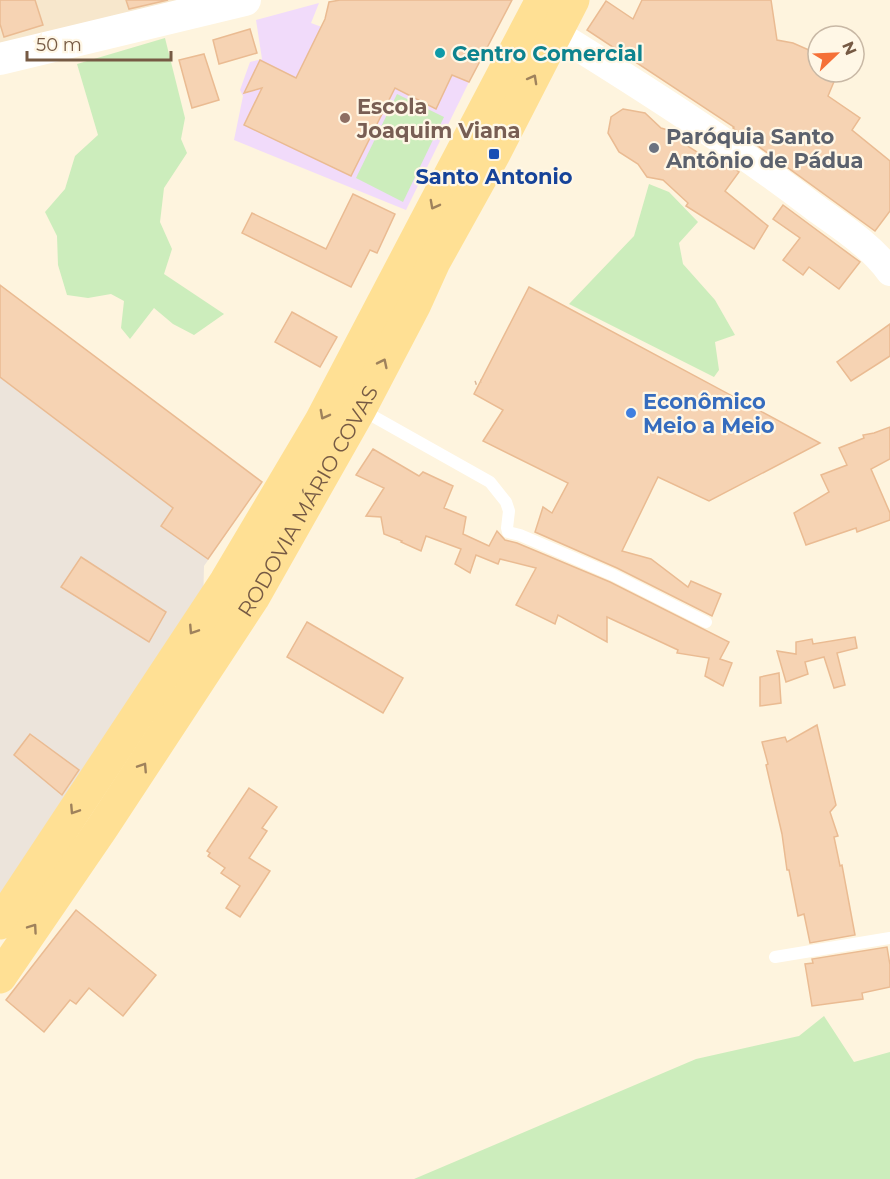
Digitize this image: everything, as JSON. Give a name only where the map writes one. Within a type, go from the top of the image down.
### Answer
[{"type":"main road","points":[[0,59],[245,0]]},
{"type":"main road","name":"RODOVIA MÁRIO COVAS","points":[[0,977],[102,828],[240,589],[321,421],[543,0]]},
{"type":"main road","name":"RODOVIA MÁRIO COVAS","points":[[0,923],[240,589],[372,416],[449,234],[494,154],[573,0]]},
{"type":"street","points":[[556,34],[647,91],[780,181],[859,241],[890,272]]},
{"type":"lane","points":[[372,416],[490,482],[506,502],[509,511],[508,532],[613,575],[706,622]]},
{"type":"lane","points":[[775,957],[890,938]]},
{"type":"path","points":[[475,383],[481,381]]},
{"type":"shaded area","points":[[0,0],[231,0],[0,58]]},
{"type":"shaded area","name":"Escola Joaquim Viana","points":[[319,3],[311,23],[469,82],[406,210],[234,140],[243,96],[240,90],[250,62],[262,59],[256,20]]},
{"type":"shaded area","points":[[0,285],[262,482],[204,566],[203,607],[0,906]]},
{"type":"green space","points":[[165,38],[185,118],[181,139],[187,153],[164,188],[160,222],[172,249],[164,274],[224,314],[194,335],[173,324],[154,308],[130,339],[121,328],[124,301],[111,294],[88,298],[67,295],[58,265],[57,236],[45,212],[65,189],[75,156],[98,135],[77,64]]},
{"type":"green space","points":[[397,94],[444,117],[403,202],[356,178]]},
{"type":"green space","points":[[649,184],[669,192],[698,222],[679,243],[683,264],[715,300],[735,335],[715,342],[719,370],[714,377],[569,304],[634,236]]},
{"type":"green space","points":[[824,1016],[854,1062],[890,1052],[890,1179],[414,1179],[696,1059],[799,1036]]},
{"type":"building","points":[[0,0],[35,0],[43,25],[4,37],[0,24]]},
{"type":"building","points":[[126,0],[168,0],[129,9]]},
{"type":"building","points":[[340,0],[512,0],[469,82],[452,75],[436,109],[395,88],[351,176],[244,125],[262,88],[244,93],[260,60],[296,78],[325,19],[329,2]]},
{"type":"building","points":[[642,0],[771,0],[777,40],[806,49],[806,84],[833,84],[828,96],[860,118],[852,130],[890,161],[890,211],[875,231],[734,127],[587,30],[606,1],[633,19]]},
{"type":"building","points":[[250,29],[257,53],[219,64],[213,40]]},
{"type":"building","points":[[204,54],[219,100],[192,108],[179,60]]},
{"type":"building","points":[[623,109],[645,113],[661,128],[678,133],[686,145],[714,163],[718,158],[739,172],[725,191],[768,226],[754,249],[686,206],[688,203],[663,180],[647,177],[638,164],[619,152],[608,133],[611,117]]},
{"type":"building","points":[[353,194],[395,214],[377,253],[370,250],[351,287],[242,233],[252,213],[326,249]]},
{"type":"building","points":[[783,205],[860,262],[839,289],[809,267],[803,275],[783,260],[800,238],[773,219]]},
{"type":"building","points":[[0,285],[262,482],[208,559],[161,526],[173,508],[0,377]]},
{"type":"building","name":"Econômico Meio a Meio","points":[[529,287],[820,443],[709,501],[658,477],[622,551],[651,559],[688,587],[691,581],[721,594],[712,616],[617,568],[535,532],[543,507],[552,513],[568,483],[483,441],[503,410],[474,394]]},
{"type":"building","points":[[292,312],[337,337],[320,367],[275,342]]},
{"type":"building","points":[[890,324],[890,356],[851,381],[837,362]]},
{"type":"building","points":[[890,427],[890,459],[871,469],[890,513],[890,520],[857,532],[856,528],[806,545],[794,513],[829,492],[821,475],[847,465],[839,448],[864,438],[863,435]]},
{"type":"building","points":[[373,449],[419,476],[423,472],[453,486],[444,508],[466,517],[463,534],[489,546],[497,531],[505,540],[610,582],[729,642],[720,659],[732,663],[723,686],[705,676],[709,658],[677,653],[678,650],[607,617],[607,642],[558,615],[555,624],[516,605],[536,568],[500,559],[498,564],[476,555],[470,573],[455,564],[461,549],[426,536],[421,551],[384,534],[381,517],[366,516],[384,488],[356,475]]},
{"type":"building","points":[[81,557],[166,612],[149,642],[61,587]]},
{"type":"building","points":[[307,622],[403,678],[383,713],[287,657]]},
{"type":"building","points":[[855,637],[857,648],[837,653],[845,685],[834,688],[824,657],[805,662],[808,674],[786,682],[777,651],[796,654],[796,642],[812,639],[813,644]]},
{"type":"building","points":[[779,673],[781,703],[760,706],[760,677]]},
{"type":"building","points":[[817,725],[836,805],[830,812],[838,836],[834,837],[840,866],[842,865],[855,935],[810,943],[804,914],[798,916],[789,870],[787,870],[782,834],[762,742],[785,737],[787,742]]},
{"type":"building","points":[[30,734],[79,770],[62,795],[14,755]]},
{"type":"building","points":[[249,788],[277,807],[262,828],[267,831],[249,858],[270,871],[240,917],[226,908],[240,886],[221,873],[225,868],[208,856],[210,853],[207,851]]},
{"type":"building","points":[[76,910],[156,975],[123,1016],[89,988],[76,1004],[70,1000],[44,1032],[6,1000]]},
{"type":"building","points":[[887,947],[890,987],[862,993],[863,999],[812,1006],[805,964],[813,963],[812,959]]},
{"type":"place","name":"Centro Comercial","points":[[440,53]]},
{"type":"place","name":"Escola Joaquim Viana","points":[[345,118]]},
{"type":"place","name":"Paróquia Santo Antônio de Pádua","points":[[654,148]]},
{"type":"place","name":"Santo Antonio","points":[[494,154]]},
{"type":"place","name":"Econômico Meio a Meio","points":[[631,413]]}]
